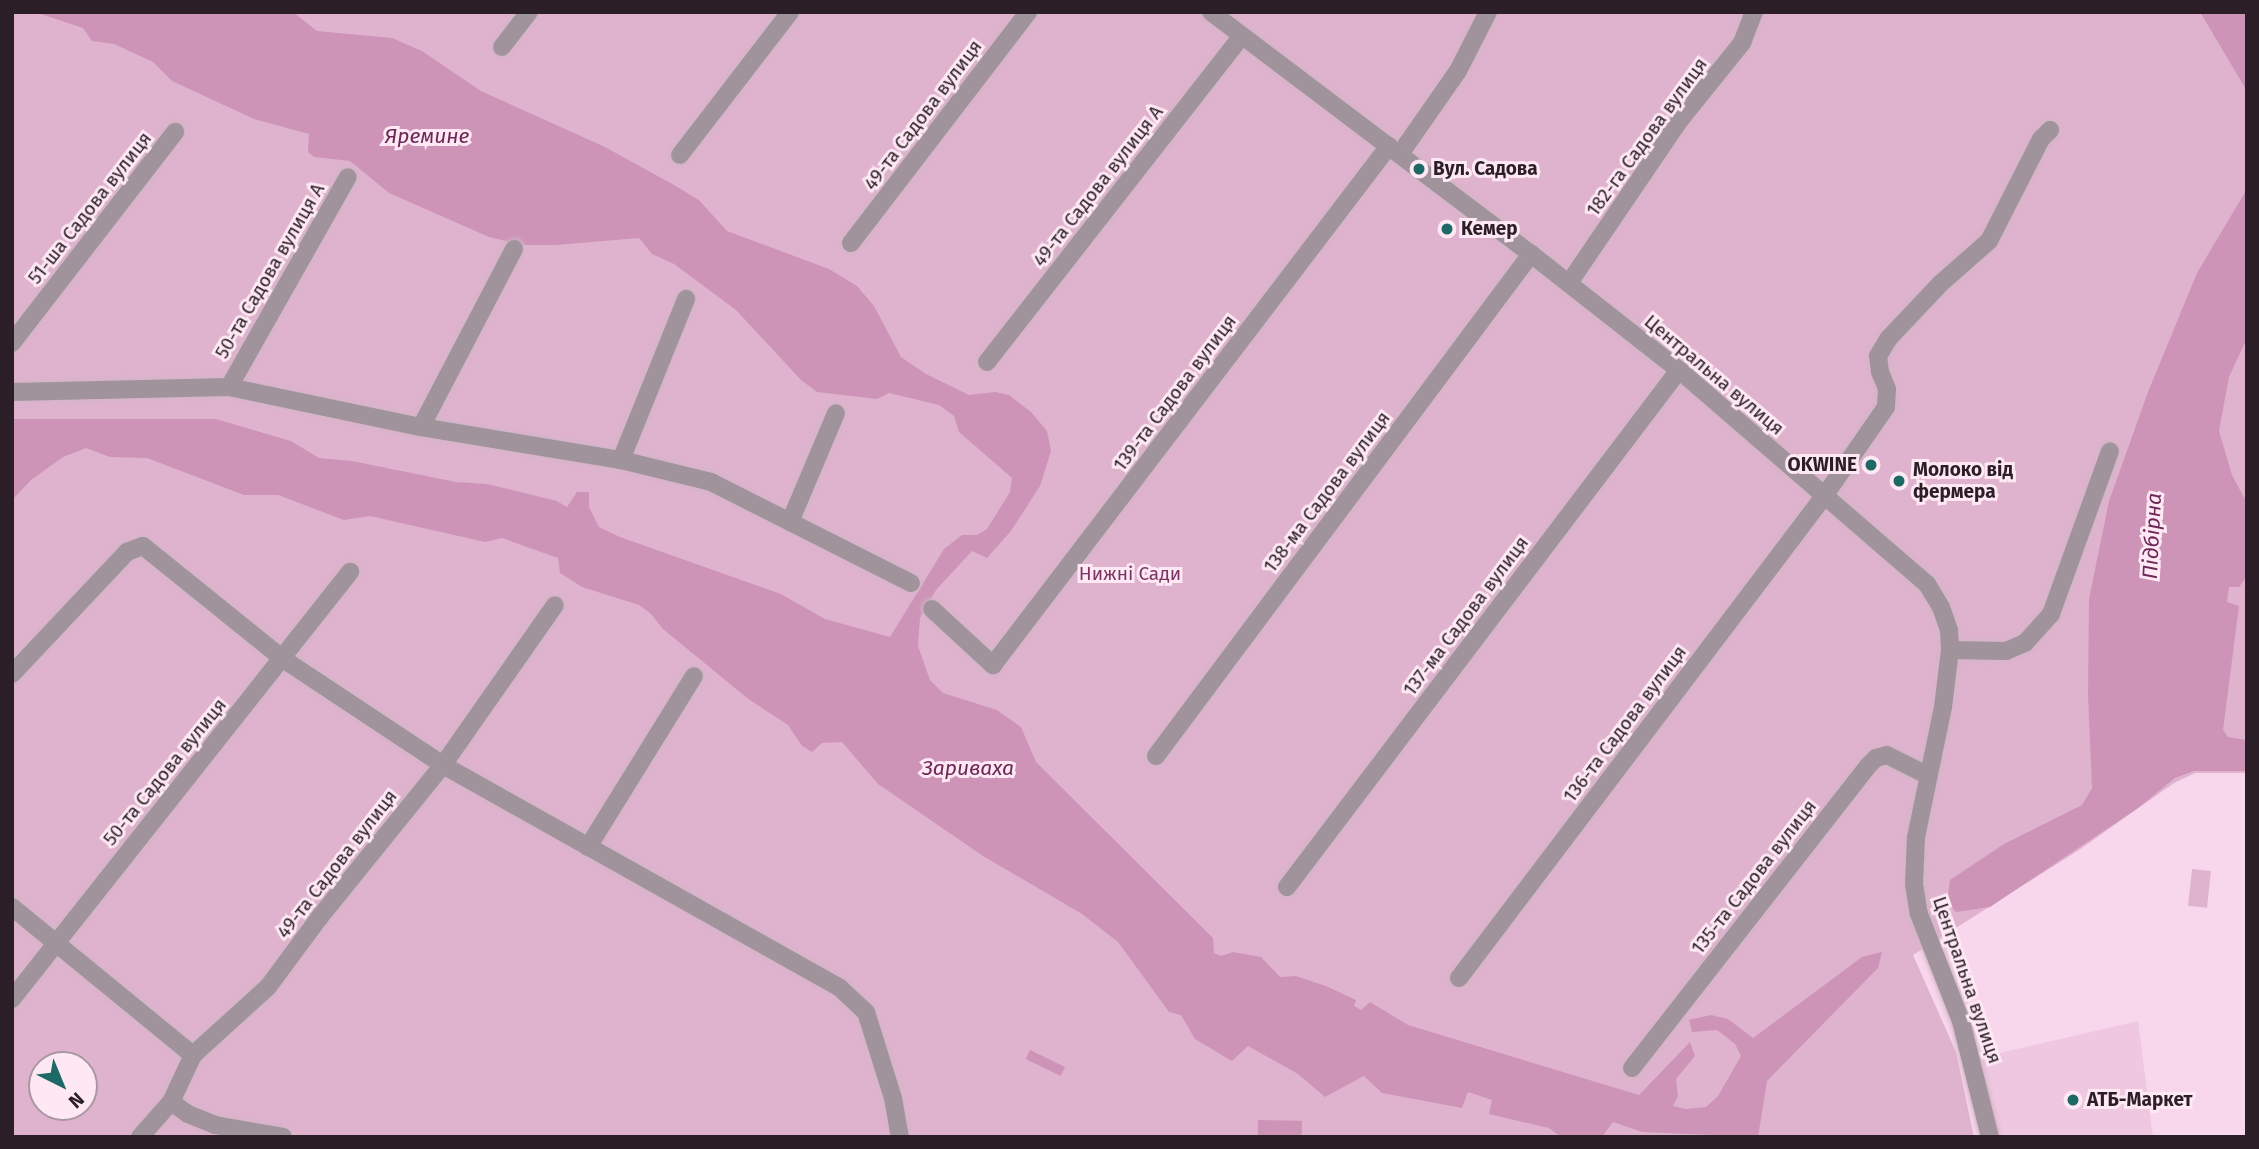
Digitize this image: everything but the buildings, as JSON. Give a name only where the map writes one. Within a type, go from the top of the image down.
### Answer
[{"type":"street","points":[[502,47],[529,12]]},
{"type":"street","points":[[680,155],[790,12]]},
{"type":"street","name":"49-та Садова вулиця","points":[[851,243],[1028,12]]},
{"type":"street","name":"Центральна вулиця","points":[[1211,12],[1569,283],[1679,370],[1927,584],[1941,607],[1949,630],[1950,650],[1943,707],[1916,837],[1914,884],[1919,914],[1961,1021],[1990,1137]]},
{"type":"street","name":"139-та Садова вулиця","points":[[932,609],[993,666],[1458,71],[1488,12]]},
{"type":"street","name":"182-га Садова вулиця","points":[[1569,283],[1679,121],[1742,43],[1754,12]]},
{"type":"street","name":"49-та Садова вулиця А","points":[[987,362],[1242,36]]},
{"type":"street","name":"136-та Садова вулиця","points":[[1459,978],[1825,495],[1886,407],[1887,389],[1880,372],[1878,356],[1889,338],[1940,284],[1989,241],[2040,139],[2050,130]]},
{"type":"street","name":"51-ша Садова вулиця","points":[[12,343],[175,132]]},
{"type":"street","name":"50-та Садова вулиця А","points":[[229,387],[348,177]]},
{"type":"street","points":[[421,427],[514,249]]},
{"type":"street","name":"138-ма Садова вулиця","points":[[1157,756],[1531,254]]},
{"type":"street","points":[[621,460],[686,299]]},
{"type":"street","name":"137-ма Садова вулиця","points":[[1287,887],[1679,370]]},
{"type":"street","points":[[12,392],[229,387],[421,427],[621,460],[711,482],[911,583]]},
{"type":"street","points":[[790,522],[836,413]]},
{"type":"street","points":[[1950,650],[2006,651],[2025,643],[2051,614],[2110,451]]},
{"type":"street","points":[[12,674],[127,552],[136,546],[143,546],[282,659],[443,765],[840,988],[866,1012],[893,1098],[900,1137]]},
{"type":"street","name":"50-та Садова вулиця","points":[[12,999],[350,572]]},
{"type":"street","name":"49-та Садова вулиця","points":[[140,1137],[172,1102],[193,1055],[268,987],[319,918],[443,765],[555,605]]},
{"type":"street","points":[[588,846],[694,676]]},
{"type":"street","name":"135-та Садова вулиця","points":[[1632,1068],[1876,758],[1887,755],[1927,775]]},
{"type":"street","points":[[12,907],[193,1055]]},
{"type":"street","points":[[172,1102],[188,1114],[215,1125],[283,1137]]},
{"type":"shaded area","points":[[2138,1021],[2153,1137],[1997,1137],[1978,1058]]},
{"type":"green space","name":"Нижні Сади","points":[[12,12],[2247,12],[2247,773],[2195,773],[2174,783],[2079,850],[1913,955],[1956,1052],[1974,1137],[12,1137]]},
{"type":"green space","points":[[2192,869],[2211,871],[2207,908],[2188,906]]},
{"type":"water","name":"Зариваха","points":[[35,12],[293,12],[317,31],[392,38],[422,51],[481,91],[605,147],[674,185],[699,200],[727,231],[829,269],[857,286],[874,306],[901,357],[926,374],[969,395],[995,392],[1009,395],[1031,412],[1047,431],[1051,451],[1040,486],[1011,531],[987,558],[972,551],[936,590],[920,618],[918,646],[930,680],[943,693],[997,710],[1021,727],[1036,762],[1213,938],[1214,953],[1221,956],[1233,952],[1261,957],[1280,977],[1296,976],[1326,986],[1356,1000],[1354,1006],[1361,1010],[1370,1002],[1408,1025],[1639,1095],[1690,1042],[1695,1056],[1676,1079],[1678,1096],[1673,1106],[1686,1109],[1706,1107],[1718,1096],[1741,1056],[1735,1044],[1717,1030],[1692,1032],[1689,1020],[1711,1015],[1728,1019],[1753,1038],[1862,957],[1882,952],[1878,968],[1767,1081],[1758,1137],[1642,1132],[1613,1122],[1602,1137],[1561,1137],[1549,1128],[1489,1114],[1492,1100],[1468,1092],[1462,1108],[1382,1093],[1364,1076],[1325,1097],[1298,1074],[1248,1046],[1232,1061],[1195,1039],[1181,1015],[1169,1012],[1118,942],[1082,914],[983,856],[878,784],[842,742],[822,743],[812,752],[802,746],[788,725],[747,698],[663,629],[651,614],[639,605],[582,587],[560,573],[558,558],[502,538],[485,542],[370,516],[344,520],[278,495],[244,495],[147,458],[110,457],[86,448],[63,457],[31,480],[12,500],[12,419],[216,419],[291,441],[319,458],[352,461],[456,482],[487,484],[557,501],[567,507],[577,492],[589,492],[589,507],[599,527],[620,537],[781,594],[825,619],[890,637],[944,549],[962,535],[977,535],[987,529],[1010,492],[1012,478],[959,432],[954,416],[939,405],[889,393],[877,399],[817,392],[801,380],[736,310],[674,264],[652,254],[639,238],[523,245],[489,237],[389,193],[350,161],[314,157],[308,152],[309,134],[254,119],[172,81],[153,62],[114,44],[92,41],[83,28]]},
{"type":"water","points":[[2200,12],[2247,12],[2247,91]]},
{"type":"water","name":"Підбірна","points":[[2247,189],[2247,338],[2229,377],[2219,431],[2232,475],[2247,503],[2247,576],[2239,587],[2229,587],[2227,602],[2239,606],[2223,730],[2228,737],[2247,740],[2247,771],[2194,771],[2175,778],[2138,808],[1990,907],[1956,912],[1947,901],[1950,880],[2004,844],[2082,805],[2092,788],[2088,695],[2089,599],[2109,501],[2148,392],[2197,273]]},
{"type":"water","points":[[1030,1050],[1065,1067],[1061,1076],[1026,1059]]},
{"type":"water","points":[[1258,1120],[1302,1121],[1302,1136],[1258,1135]]},
{"type":"place","name":"Вул. Садова","points":[[1419,169]]},
{"type":"place","name":"Кемер","points":[[1447,229]]},
{"type":"place","name":"OKWINE","points":[[1871,465]]},
{"type":"place","name":"Молоко від фермера","points":[[1899,481]]},
{"type":"place","name":"АТБ-Маркет","points":[[2073,1100]]},
{"type":"water label","name":"Яремине","points":[[427,136]]}]
